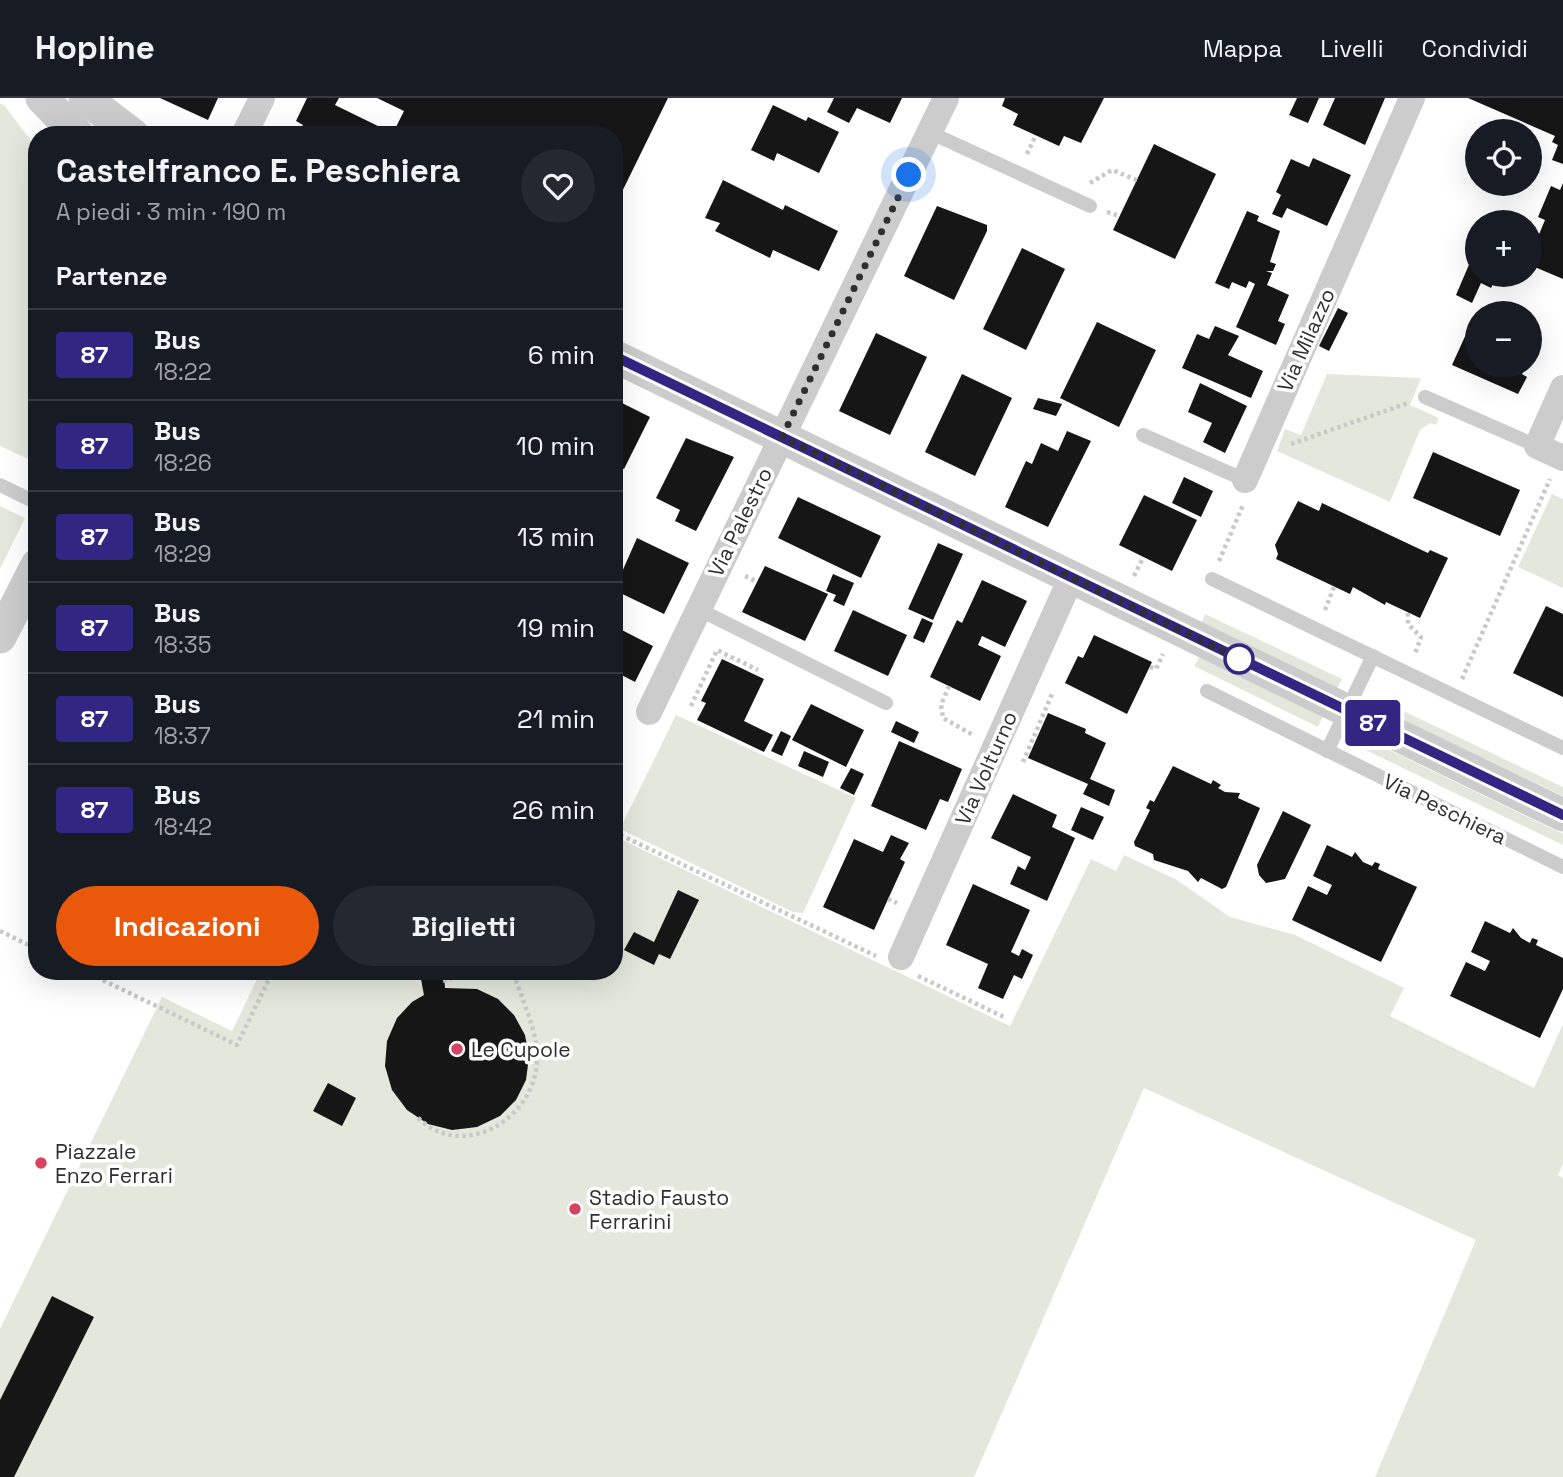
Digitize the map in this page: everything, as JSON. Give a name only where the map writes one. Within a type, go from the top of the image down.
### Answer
[{"type":"street","points":[[42,98],[69,126]]},
{"type":"street","points":[[85,98],[121,126]]},
{"type":"street","points":[[248,126],[262,98]]},
{"type":"street","name":"Via Palestro","points":[[649,712],[946,98]]},
{"type":"street","name":"Via Milazzo","points":[[1245,480],[1412,98]]},
{"type":"street","points":[[623,360],[1563,814]]},
{"type":"street","points":[[1553,454],[1563,388]]},
{"type":"street","name":"Via Volturno","points":[[899,964],[1071,578]]},
{"type":"street","points":[[0,637],[28,583]]},
{"type":"lane","points":[[929,132],[1085,204]]},
{"type":"lane","points":[[1425,397],[1553,454]]},
{"type":"lane","points":[[1143,435],[1245,480]]},
{"type":"lane","points":[[0,485],[28,499]]},
{"type":"lane","points":[[1212,579],[1563,748]]},
{"type":"lane","points":[[698,609],[886,703]]},
{"type":"lane","points":[[1327,751],[1373,656]]},
{"type":"lane","name":"Via Peschiera","points":[[1207,691],[1563,867]]},
{"type":"path","points":[[1085,204],[1092,180],[1112,170],[1137,180]]},
{"type":"path","points":[[1265,433],[1291,444],[1425,397]]},
{"type":"path","points":[[1454,696],[1553,454]]},
{"type":"path","points":[[1212,579],[1245,499],[1245,480]]},
{"type":"path","points":[[1132,582],[1143,558]]},
{"type":"path","points":[[741,574],[757,582]]},
{"type":"path","points":[[1323,615],[1334,587]]},
{"type":"path","points":[[1408,612],[1408,625],[1421,637],[1414,657]]},
{"type":"path","points":[[1150,667],[1156,669],[1165,649]]},
{"type":"path","points":[[691,706],[717,650],[758,670]]},
{"type":"path","points":[[949,686],[941,705],[943,718],[979,737]]},
{"type":"path","points":[[1023,762],[1052,694]]},
{"type":"path","points":[[623,836],[899,964],[1006,1018]]},
{"type":"path","points":[[0,931],[28,945]]},
{"type":"path","points":[[103,980],[237,1045],[269,980]]},
{"type":"path","points":[[418,1118],[429,1129],[457,1134],[481,1133],[507,1121],[524,1105],[534,1082],[537,1059],[535,1043],[516,980]]},
{"type":"shaded area","points":[[0,103],[28,137],[28,459],[0,446]]},
{"type":"shaded area","points":[[1327,374],[1421,378],[1410,405],[1439,418],[1436,425],[1430,423],[1420,430],[1390,502],[1277,451],[1285,429],[1301,435]]},
{"type":"shaded area","points":[[1552,494],[1563,499],[1563,588],[1518,567]]},
{"type":"shaded area","points":[[0,506],[25,518],[0,569]]},
{"type":"shaded area","points":[[1205,614],[1342,679],[1337,689],[1201,624]]},
{"type":"shaded area","points":[[1200,656],[1323,716],[1318,727],[1194,666]]},
{"type":"shaded area","points":[[1376,698],[1563,787],[1563,796],[1373,706]]},
{"type":"shaded area","points":[[676,715],[856,798],[803,913],[793,912],[623,830],[623,823]]},
{"type":"shaded area","points":[[1358,735],[1563,834],[1563,845],[1353,744]]},
{"type":"shaded area","name":"Stadio Fausto Ferrarini","points":[[623,840],[1010,1026],[1091,859],[1116,871],[1124,855],[1177,880],[1230,917],[1295,935],[1404,988],[1390,1016],[1534,1088],[1563,1024],[1563,1164],[1558,1175],[1563,1178],[1563,1477],[1375,1477],[1476,1240],[1144,1088],[974,1477],[0,1477],[0,1329],[162,997],[232,1031],[257,980],[623,980]]},
{"type":"building","points":[[160,98],[218,98],[208,120]]},
{"type":"building","points":[[307,98],[339,98],[335,105],[378,126],[302,126],[296,121]]},
{"type":"building","points":[[377,98],[668,98],[623,190],[623,126],[396,126],[404,111]]},
{"type":"building","points":[[834,98],[902,98],[890,123],[857,108],[849,123],[827,112]]},
{"type":"building","points":[[1005,98],[1104,98],[1081,143],[1064,136],[1059,146],[1013,125],[1018,114],[1002,106]]},
{"type":"building","points":[[1297,98],[1319,98],[1308,123],[1289,115]]},
{"type":"building","points":[[1335,98],[1385,98],[1365,145],[1323,125]]},
{"type":"building","points":[[1468,98],[1563,98],[1563,164],[1552,160],[1558,145],[1552,142],[1555,136],[1542,130],[1542,119],[1516,119]]},
{"type":"building","points":[[773,105],[806,121],[808,117],[839,132],[819,173],[777,153],[774,161],[751,150]]},
{"type":"building","points":[[1154,144],[1216,174],[1175,259],[1113,230]]},
{"type":"building","points":[[1313,158],[1351,175],[1327,226],[1287,208],[1282,218],[1272,214],[1281,195],[1276,192],[1291,159],[1309,167]]},
{"type":"building","points":[[723,180],[783,210],[785,205],[838,231],[819,271],[773,250],[770,258],[715,231],[720,223],[705,218]]},
{"type":"building","points":[[1563,183],[1563,279],[1542,270],[1542,227],[1545,220],[1542,219],[1541,210],[1551,186],[1560,190]]},
{"type":"building","points":[[937,206],[987,225],[987,231],[954,300],[904,276]]},
{"type":"building","points":[[1247,211],[1259,216],[1257,221],[1280,231],[1270,262],[1276,264],[1273,271],[1266,271],[1272,273],[1267,285],[1289,295],[1278,321],[1285,324],[1276,345],[1236,327],[1255,284],[1249,281],[1246,288],[1232,282],[1229,289],[1215,283]]},
{"type":"building","points":[[1022,248],[1065,269],[1026,350],[983,329]]},
{"type":"building","points":[[1465,274],[1465,287],[1479,287],[1473,301],[1456,295]]},
{"type":"building","points":[[1338,308],[1348,313],[1329,351],[1319,346]]},
{"type":"building","points":[[1097,322],[1156,350],[1119,427],[1060,398]]},
{"type":"building","points":[[1215,326],[1239,336],[1228,355],[1263,371],[1251,398],[1182,368],[1197,334],[1209,339]]},
{"type":"building","points":[[876,333],[927,357],[890,435],[839,411]]},
{"type":"building","points":[[1465,336],[1465,371],[1452,365]]},
{"type":"building","points":[[962,374],[1012,398],[975,476],[925,452]]},
{"type":"building","points":[[1482,378],[1526,378],[1518,394]]},
{"type":"building","points":[[1200,383],[1247,406],[1225,453],[1203,442],[1212,423],[1188,412]]},
{"type":"building","points":[[1038,398],[1062,404],[1056,416],[1033,409]]},
{"type":"building","points":[[623,404],[650,417],[623,468]]},
{"type":"building","points":[[1067,431],[1091,441],[1048,527],[1005,507],[1026,461],[1032,464],[1041,443],[1058,451]]},
{"type":"building","points":[[686,438],[734,457],[696,531],[675,521],[680,510],[656,498]]},
{"type":"building","points":[[1433,452],[1520,490],[1500,536],[1413,498]]},
{"type":"building","points":[[1184,477],[1213,491],[1201,517],[1172,503]]},
{"type":"building","points":[[1144,495],[1197,520],[1172,571],[1119,545]]},
{"type":"building","points":[[798,497],[881,536],[861,578],[778,538]]},
{"type":"building","points":[[1298,501],[1319,511],[1322,503],[1428,553],[1430,550],[1448,558],[1420,618],[1386,602],[1385,605],[1353,587],[1350,594],[1276,559],[1278,554],[1275,545]]},
{"type":"building","points":[[637,538],[689,563],[664,614],[623,594],[623,570]]},
{"type":"building","points":[[938,543],[963,554],[933,620],[908,609]]},
{"type":"building","points":[[765,566],[828,594],[805,641],[742,612]]},
{"type":"building","points":[[833,574],[854,583],[844,606],[833,601],[836,595],[826,591]]},
{"type":"building","points":[[982,580],[1027,601],[1005,647],[982,636],[978,645],[1001,656],[980,701],[930,677],[957,620],[962,623]]},
{"type":"building","points":[[1546,606],[1563,614],[1563,697],[1513,673]]},
{"type":"building","points":[[853,610],[907,635],[888,676],[834,651]]},
{"type":"building","points":[[922,618],[933,623],[924,643],[913,638]]},
{"type":"building","points":[[623,631],[653,646],[635,682],[623,676]]},
{"type":"building","points":[[1094,635],[1152,662],[1127,714],[1065,683],[1078,656],[1083,658]]},
{"type":"building","points":[[722,659],[764,679],[744,721],[773,735],[764,752],[697,720],[706,703],[701,701]]},
{"type":"building","points":[[811,704],[864,730],[846,767],[792,740]]},
{"type":"building","points":[[1048,713],[1086,729],[1085,733],[1106,743],[1090,779],[1115,790],[1109,806],[1083,794],[1088,784],[1028,758]]},
{"type":"building","points":[[896,721],[919,732],[914,743],[891,732]]},
{"type":"building","points":[[781,731],[791,736],[782,756],[771,751]]},
{"type":"building","points":[[899,741],[962,769],[948,802],[940,799],[926,830],[871,806]]},
{"type":"building","points":[[804,751],[829,762],[823,777],[798,766]]},
{"type":"building","points":[[1173,766],[1211,784],[1213,780],[1221,785],[1218,788],[1225,792],[1240,793],[1238,798],[1260,808],[1226,887],[1222,889],[1201,878],[1198,882],[1188,871],[1154,860],[1153,854],[1135,846],[1134,842],[1150,810],[1146,808],[1150,800],[1154,802]]},
{"type":"building","points":[[851,768],[864,774],[854,795],[840,788]]},
{"type":"building","points":[[1013,794],[1057,815],[1052,827],[1075,838],[1047,901],[1010,884],[1018,866],[1025,870],[1031,857],[991,838]]},
{"type":"building","points":[[1081,807],[1104,817],[1093,840],[1071,830]]},
{"type":"building","points":[[1283,811],[1311,825],[1285,879],[1266,883],[1259,875],[1257,865]]},
{"type":"building","points":[[891,835],[909,843],[900,859],[905,862],[874,930],[823,907],[854,839],[883,852]]},
{"type":"building","points":[[1327,845],[1352,857],[1355,852],[1363,862],[1372,866],[1375,862],[1380,864],[1378,869],[1417,887],[1381,962],[1292,920],[1308,886],[1327,895],[1332,885],[1313,876]]},
{"type":"building","points":[[973,884],[1030,910],[1011,952],[1019,956],[1022,949],[1033,955],[1022,979],[1014,975],[1003,999],[978,988],[988,964],[946,945]]},
{"type":"building","points":[[678,890],[699,900],[670,959],[659,954],[654,965],[624,950],[634,932],[654,942]]},
{"type":"building","points":[[1485,921],[1510,933],[1513,928],[1521,938],[1530,943],[1532,938],[1538,940],[1536,945],[1563,958],[1563,989],[1540,1038],[1450,996],[1466,962],[1485,971],[1490,961],[1471,952]]},
{"type":"building","name":"Le Cupole","points":[[421,980],[445,980],[445,988],[477,989],[498,999],[514,1015],[525,1035],[529,1057],[526,1080],[516,1100],[500,1116],[477,1127],[452,1130],[428,1124],[407,1110],[392,1090],[385,1066],[387,1041],[397,1018],[412,1002],[424,995]]},
{"type":"building","points":[[328,1083],[356,1098],[342,1126],[313,1111]]},
{"type":"building","points":[[52,1296],[94,1317],[14,1477],[0,1477],[0,1400]]},
{"type":"bus line","name":"87","points":[[623,360],[1563,815]]},
{"type":"place","name":"Le Cupole","points":[[457,1049]]},
{"type":"place","name":"Piazzale Enzo Ferrari","points":[[41,1163]]},
{"type":"place","name":"Stadio Fausto Ferrarini","points":[[575,1209]]},
{"type":"route","points":[[909,175],[782,437],[1239,659]]}]
